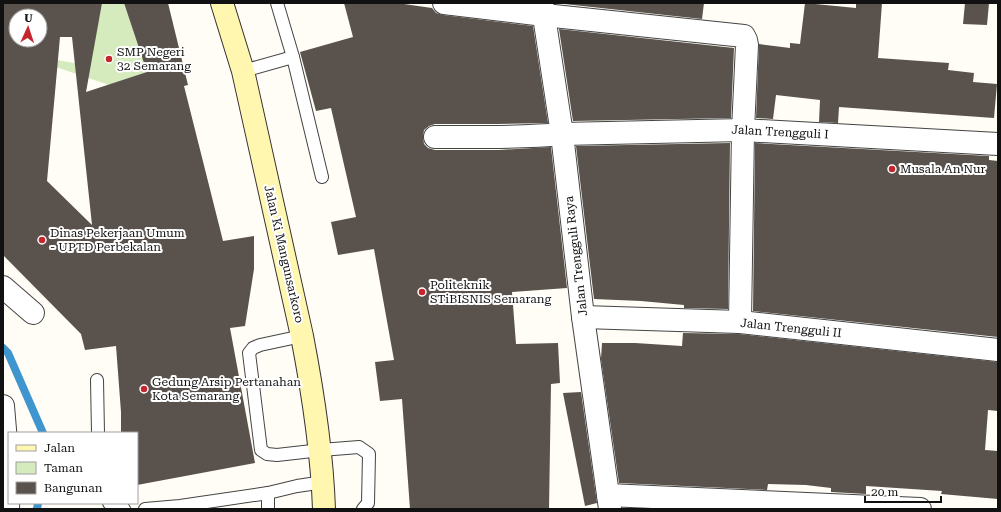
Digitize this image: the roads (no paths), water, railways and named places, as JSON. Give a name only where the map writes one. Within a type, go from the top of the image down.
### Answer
[{"type":"main road","name":"Jalan Ki Mangunsarkoro","points":[[222,3],[243,71],[302,336],[321,450],[324,482],[324,509]]},
{"type":"street","points":[[444,3],[543,9],[744,36],[747,45],[743,130],[740,322]]},
{"type":"street","name":"Jalan Trengguli Raya","points":[[543,9],[562,134],[583,317],[609,502]]},
{"type":"street","name":"Jalan Trengguli I","points":[[435,137],[548,136],[562,134],[743,130],[998,144]]},
{"type":"street","points":[[3,287],[33,313]]},
{"type":"street","name":"Jalan Trengguli II","points":[[583,317],[740,322],[998,350]]},
{"type":"street","points":[[3,406],[8,465]]},
{"type":"street","points":[[609,502],[920,509]]},
{"type":"lane","points":[[277,3],[294,57],[322,177]]},
{"type":"lane","points":[[243,71],[294,57]]},
{"type":"lane","points":[[302,336],[260,345],[253,348],[249,353],[261,450],[267,454],[277,455],[359,447],[369,454],[368,503],[363,509]]},
{"type":"lane","points":[[97,380],[98,432]]},
{"type":"lane","points":[[145,509],[180,506],[268,493],[297,486],[324,482]]},
{"type":"lane","points":[[268,493],[268,509]]},
{"type":"lane","points":[[110,504],[124,509]]},
{"type":"waterway","points":[[3,348],[8,353],[43,432]]},
{"type":"waterway","points":[[37,509],[38,504]]},
{"type":"place","name":"SMP Negeri 32 Semarang","points":[[109,59]]},
{"type":"place","name":"Musala An Nur","points":[[892,169]]},
{"type":"place","name":"Dinas Pekerjaan Umum - UPTD Perbekalan","points":[[42,240]]},
{"type":"place","name":"Politeknik STiBISNIS Semarang","points":[[422,292]]},
{"type":"place","name":"Gedung Arsip Pertanahan Kota Semarang","points":[[144,389]]}]
